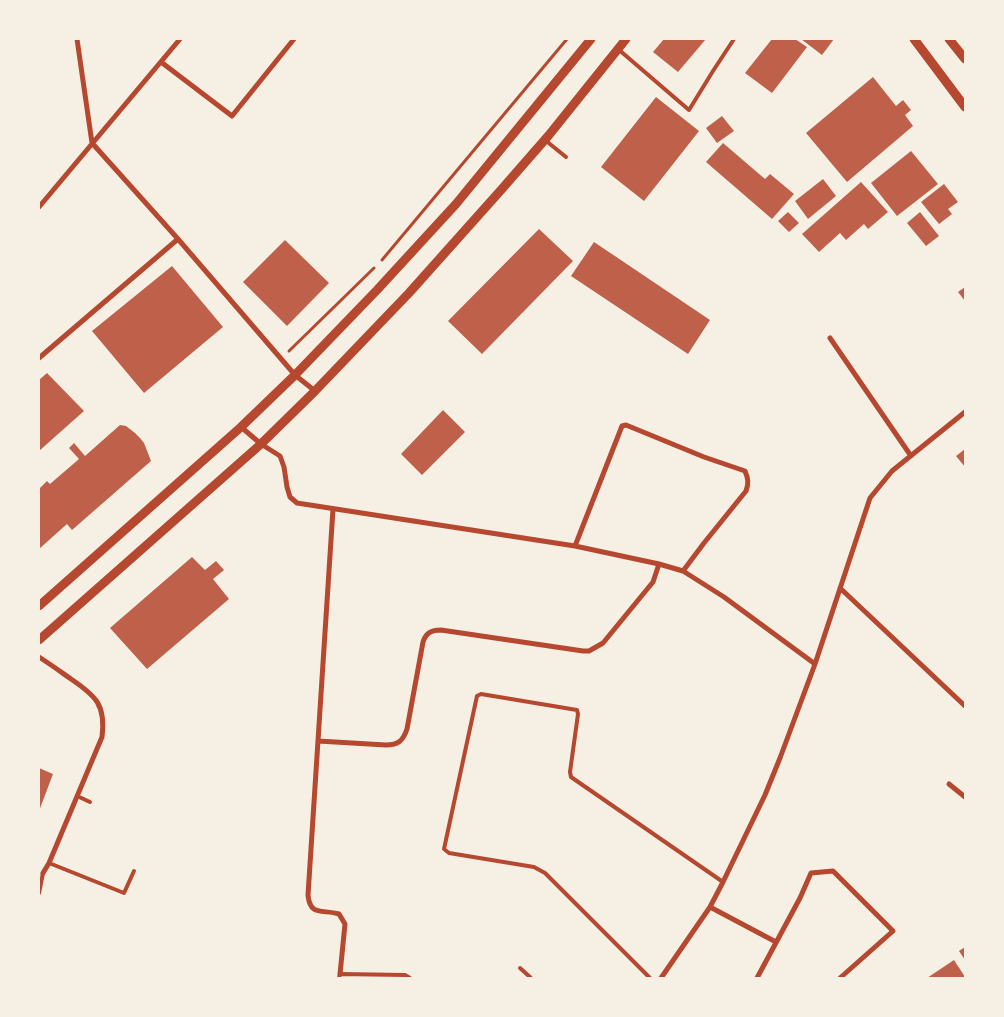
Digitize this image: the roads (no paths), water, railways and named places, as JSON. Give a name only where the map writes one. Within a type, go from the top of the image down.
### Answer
[{"type":"street","points":[[76,39],[92,143],[178,239],[295,375],[315,391]]},
{"type":"street","points":[[39,208],[180,39]]},
{"type":"street","points":[[161,62],[232,116],[294,39]]},
{"type":"street","points":[[39,606],[241,427],[295,375],[456,204],[591,39]]},
{"type":"street","points":[[39,640],[261,444],[315,391],[408,294],[545,140],[626,39]]},
{"type":"street","points":[[914,39],[965,107]]},
{"type":"street","points":[[949,39],[965,59]]},
{"type":"street","points":[[39,358],[178,239]]},
{"type":"street","points":[[830,338],[911,456]]},
{"type":"street","points":[[661,978],[710,907],[765,795],[815,664],[870,498],[892,471],[965,412]]},
{"type":"street","points":[[575,546],[622,426],[626,425],[704,457],[745,470],[748,479],[746,491],[683,571]]},
{"type":"street","points":[[241,427],[261,444],[280,456],[290,497],[297,503],[575,546],[683,571],[724,598],[815,664]]},
{"type":"street","points":[[333,508],[308,895],[309,904],[314,910],[339,914],[345,924],[340,976]]},
{"type":"street","points":[[318,741],[386,745],[394,745],[400,742],[407,729],[423,642],[428,632],[441,630],[583,652],[589,651],[603,644],[653,582],[659,564]]},
{"type":"street","points":[[840,588],[965,706]]},
{"type":"street","points":[[39,657],[91,693],[97,700],[103,717],[102,737],[49,863],[43,873]]},
{"type":"street","points":[[950,784],[965,797]]},
{"type":"street","points":[[757,978],[800,898],[811,873],[833,871],[893,931],[840,978]]},
{"type":"street","points":[[710,907],[776,942]]},
{"type":"lane","points":[[618,49],[689,110],[734,39]]},
{"type":"lane","points":[[545,140],[566,157]]},
{"type":"lane","points":[[650,978],[546,872],[534,867],[450,853],[444,849],[477,696],[481,694],[577,710],[571,777],[723,882]]},
{"type":"lane","points":[[77,796],[90,802]]},
{"type":"lane","points":[[49,863],[124,893],[134,871]]},
{"type":"lane","points":[[39,893],[43,873]]},
{"type":"lane","points":[[520,968],[531,978]]},
{"type":"lane","points":[[340,976],[405,975],[410,978]]}]
